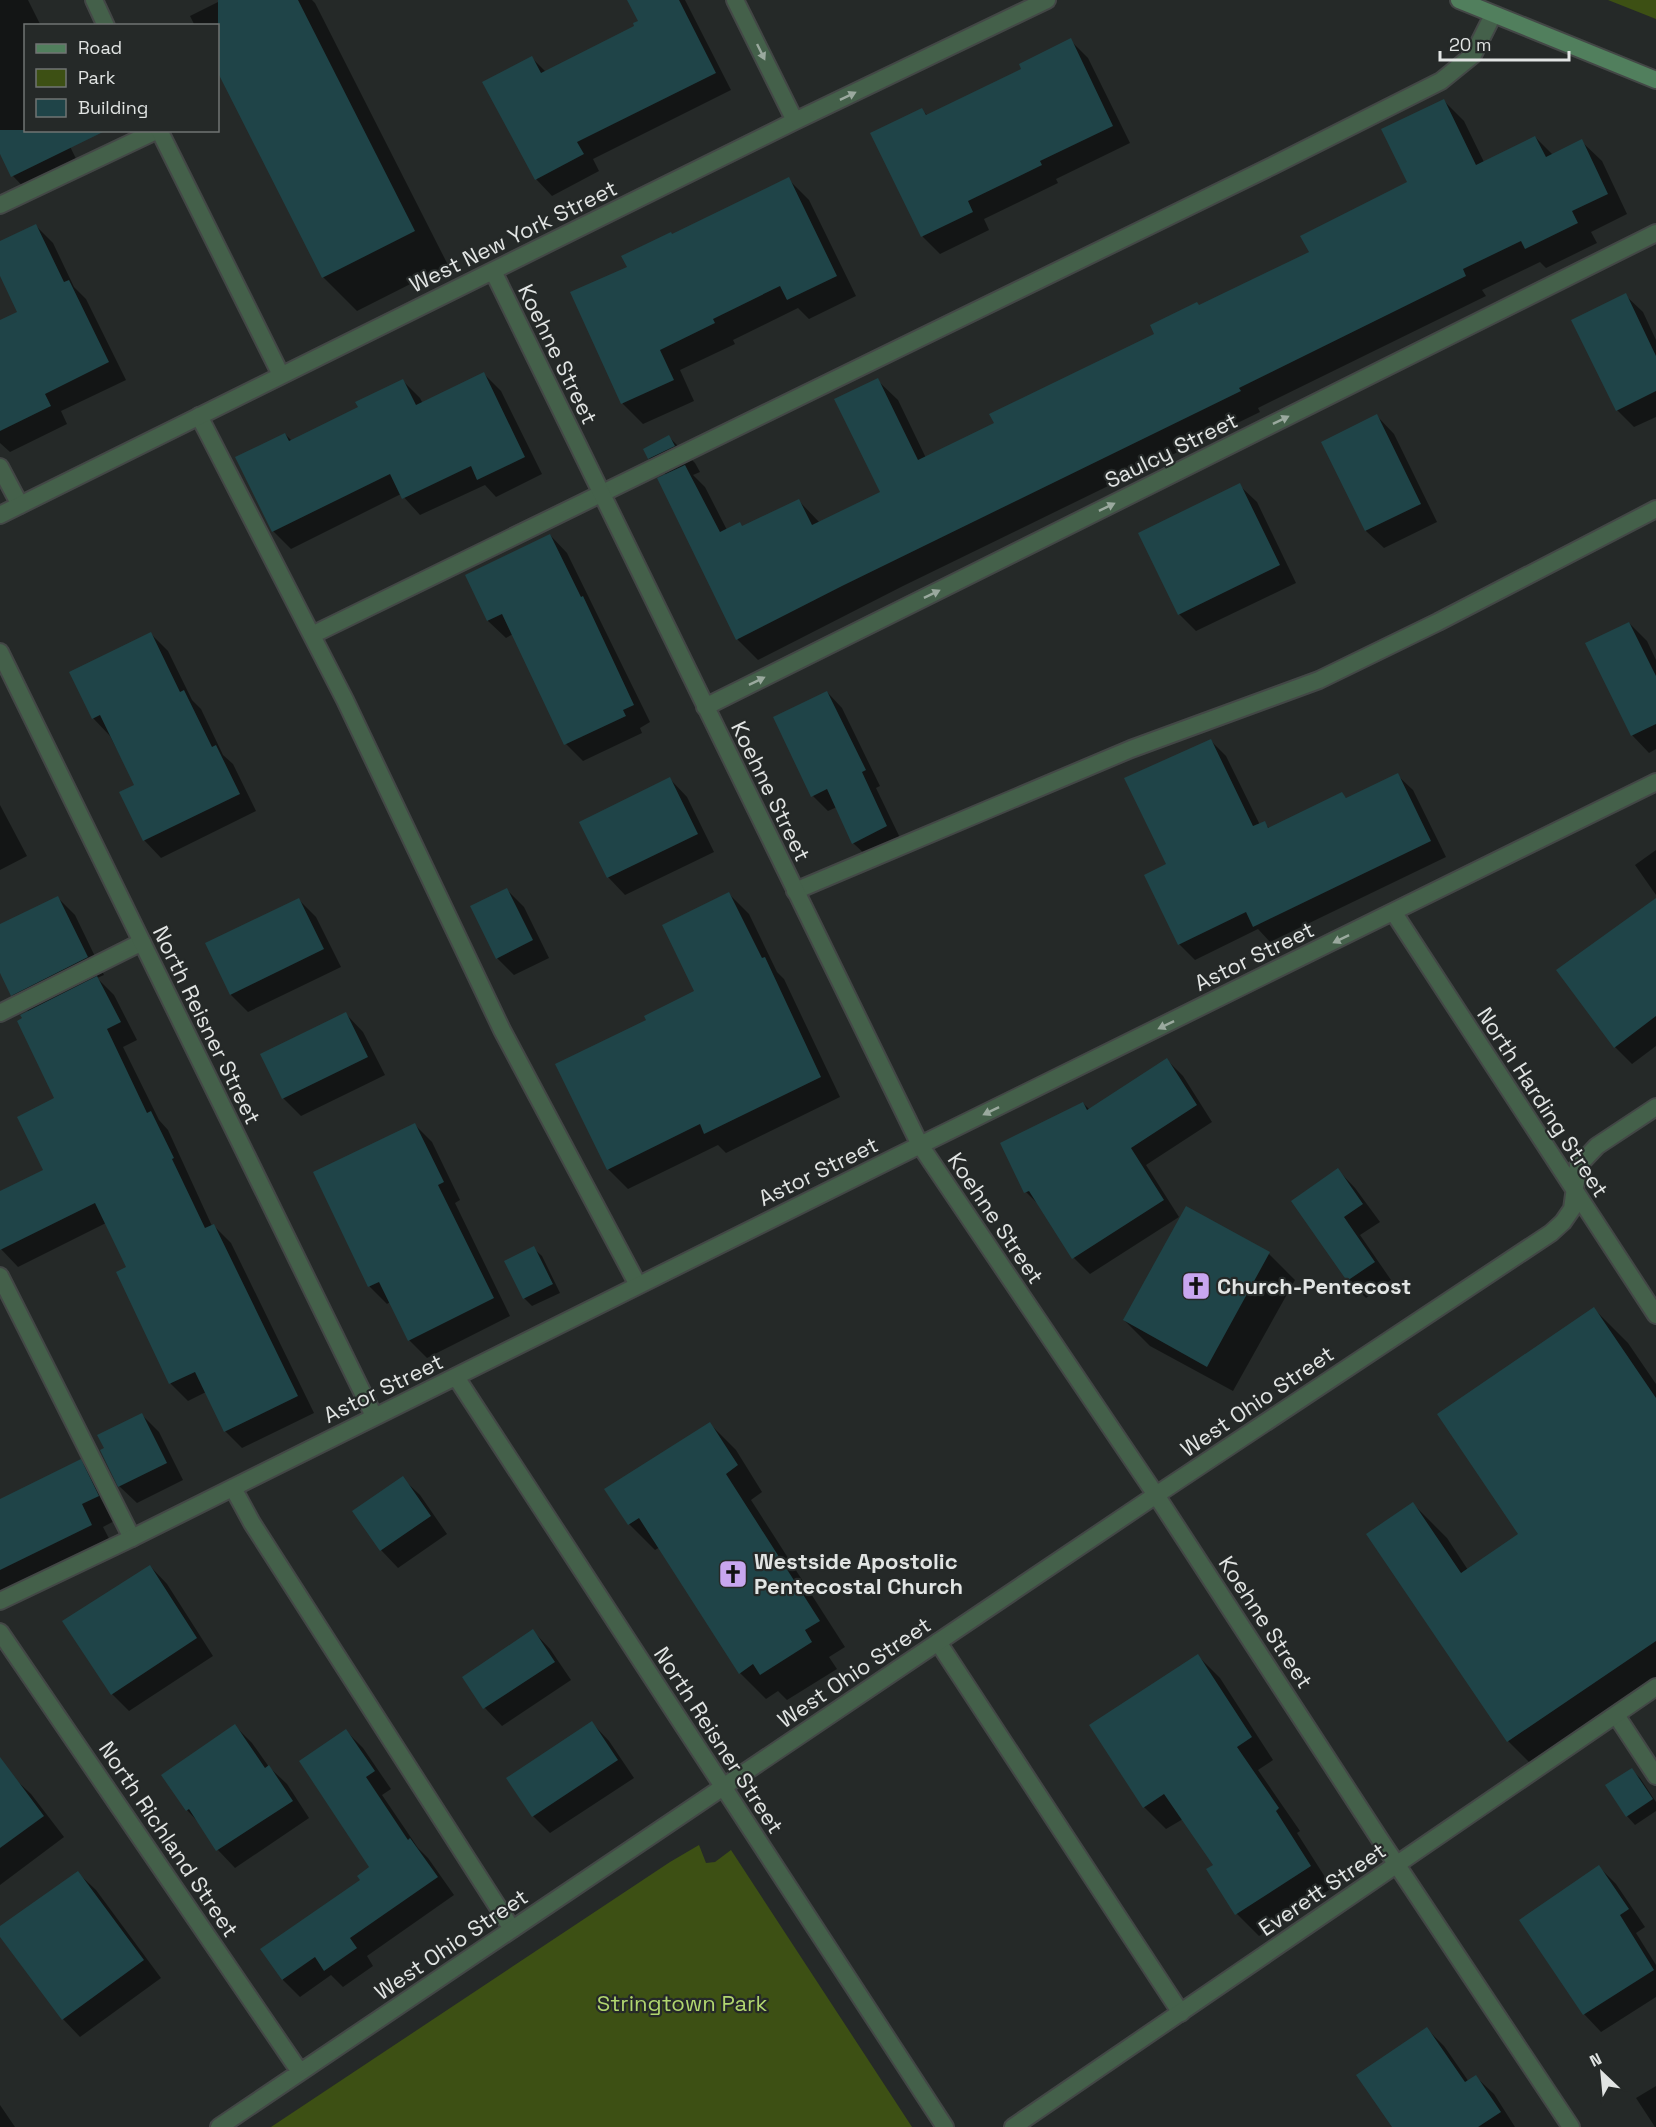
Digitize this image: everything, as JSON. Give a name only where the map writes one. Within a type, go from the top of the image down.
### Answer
[{"type":"main road","points":[[1459,0],[1656,80]]},
{"type":"street","points":[[93,0],[105,24]]},
{"type":"street","points":[[735,0],[795,121]]},
{"type":"street","name":"West New York Street","points":[[0,514],[795,121],[1047,0]]},
{"type":"street","points":[[312,635],[1272,166],[1441,81],[1473,55],[1493,15]]},
{"type":"street","points":[[0,205],[154,132]]},
{"type":"street","points":[[159,132],[281,375]]},
{"type":"street","name":"Saulcy Street","points":[[705,706],[1656,233]]},
{"type":"street","name":"Koehne Street","points":[[493,271],[920,1145],[1156,1495],[1571,2127]]},
{"type":"street","points":[[199,416],[345,700],[502,1030],[638,1285]]},
{"type":"street","points":[[0,467],[20,505]]},
{"type":"street","points":[[795,891],[1131,749],[1319,680],[1511,585],[1656,508]]},
{"type":"street","name":"North Reisner Street","points":[[0,652],[374,1416]]},
{"type":"street","name":"Astor Street","points":[[0,1601],[132,1538],[920,1145],[1656,782]]},
{"type":"street","name":"North Harding Street","points":[[1394,913],[1656,1315]]},
{"type":"street","points":[[0,1013],[141,942]]},
{"type":"street","name":"West Ohio Street","points":[[219,2127],[1156,1495],[1551,1233],[1572,1209],[1578,1166],[1592,1151],[1656,1107]]},
{"type":"street","points":[[0,1276],[132,1538]]},
{"type":"street","name":"North Reisner Street","points":[[456,1377],[945,2127]]},
{"type":"street","points":[[233,1488],[252,1523],[512,1929]]},
{"type":"street","name":"North Richland Street","points":[[0,1632],[300,2072]]},
{"type":"street","points":[[938,1642],[1181,2013]]},
{"type":"street","name":"Everett Street","points":[[1013,2127],[1656,1687]]},
{"type":"street","points":[[1616,1715],[1656,1776]]},
{"type":"green space","points":[[1608,0],[1656,0],[1656,19]]},
{"type":"green space","name":"Stringtown Park","points":[[699,1845],[706,1863],[715,1862],[731,1850],[912,2127],[271,2127],[670,1862]]},
{"type":"building","points":[[218,0],[298,0],[415,231],[322,278],[219,75]]},
{"type":"building","points":[[627,0],[679,0],[716,73],[577,142],[584,154],[535,180],[482,82],[532,56],[541,73],[634,26],[633,23],[638,21]]},
{"type":"building","points":[[1071,38],[1113,126],[1040,161],[1042,165],[968,201],[973,212],[921,237],[870,133],[922,108],[926,115],[1021,69],[1019,64]]},
{"type":"building","points":[[1444,99],[1476,165],[1535,136],[1546,157],[1582,139],[1608,194],[1572,211],[1578,223],[1525,249],[1521,241],[1463,269],[1466,276],[1239,388],[1241,391],[736,640],[657,478],[685,465],[720,532],[740,522],[742,526],[799,499],[812,525],[880,492],[834,399],[878,378],[918,460],[994,423],[989,414],[1154,334],[1150,325],[1197,302],[1199,305],[1309,252],[1300,236],[1407,182],[1381,129]]},
{"type":"building","points":[[0,130],[103,132],[11,177],[0,154]]},
{"type":"building","points":[[789,177],[837,276],[787,300],[780,286],[713,319],[715,323],[660,350],[674,380],[621,404],[570,292],[627,267],[621,256]]},
{"type":"building","points":[[36,224],[64,282],[69,280],[109,362],[45,394],[51,406],[0,431],[0,320],[17,312],[0,276],[0,241]]},
{"type":"building","points":[[1626,293],[1656,356],[1656,391],[1616,411],[1571,320]]},
{"type":"building","points":[[484,372],[525,457],[477,480],[471,466],[402,499],[390,474],[272,532],[235,457],[285,433],[289,441],[358,407],[355,402],[403,379],[416,405]]},
{"type":"building","points":[[1377,414],[1421,504],[1365,531],[1321,442]]},
{"type":"building","points":[[669,435],[675,446],[648,459],[643,449]]},
{"type":"building","points":[[1240,483],[1280,565],[1178,615],[1138,533]]},
{"type":"building","points":[[550,534],[581,597],[583,596],[634,705],[623,710],[626,716],[564,745],[502,614],[487,621],[465,575]]},
{"type":"building","points":[[1629,622],[1656,676],[1656,724],[1631,736],[1585,643]]},
{"type":"building","points":[[151,632],[180,692],[184,690],[212,747],[216,745],[240,794],[143,841],[119,792],[134,785],[100,715],[92,719],[69,672]]},
{"type":"building","points":[[827,691],[866,770],[862,772],[887,826],[852,844],[827,789],[811,797],[773,717]]},
{"type":"building","points":[[1211,739],[1253,826],[1265,821],[1268,828],[1342,792],[1346,798],[1398,773],[1431,841],[1253,927],[1246,912],[1178,945],[1144,875],[1166,864],[1124,778]]},
{"type":"building","points":[[670,777],[698,834],[607,878],[579,822]]},
{"type":"building","points":[[507,888],[533,940],[496,959],[470,906]]},
{"type":"building","points":[[729,892],[762,958],[765,957],[821,1077],[704,1134],[700,1124],[607,1170],[555,1064],[646,1020],[644,1016],[694,991],[662,925]]},
{"type":"building","points":[[58,896],[88,957],[11,996],[0,973],[0,924]]},
{"type":"building","points":[[299,898],[324,949],[230,995],[205,943]]},
{"type":"building","points":[[1656,898],[1656,1016],[1614,1048],[1556,970]]},
{"type":"building","points":[[97,976],[121,1022],[107,1029],[147,1113],[151,1111],[205,1228],[214,1224],[298,1396],[224,1432],[195,1372],[169,1384],[116,1272],[126,1267],[95,1203],[0,1250],[0,1191],[43,1170],[17,1117],[54,1098],[17,1021],[22,1018],[20,1015]]},
{"type":"building","points":[[346,1012],[368,1057],[282,1099],[260,1054]]},
{"type":"building","points":[[1167,1058],[1197,1105],[1131,1148],[1164,1200],[1072,1259],[1029,1191],[1024,1193],[1000,1143],[1083,1102],[1087,1110]]},
{"type":"building","points":[[415,1123],[444,1182],[438,1185],[494,1298],[408,1341],[379,1282],[368,1287],[313,1172]]},
{"type":"building","points":[[1338,1168],[1363,1204],[1344,1217],[1375,1262],[1347,1281],[1291,1201]]},
{"type":"building","name":"Church-Pentecost","points":[[1186,1206],[1270,1252],[1207,1367],[1123,1320]]},
{"type":"building","points":[[534,1246],[553,1284],[523,1299],[504,1261]]},
{"type":"building","points":[[1594,1307],[1656,1398],[1656,1641],[1507,1742],[1366,1534],[1413,1502],[1461,1573],[1518,1534],[1437,1414]]},
{"type":"building","points":[[142,1413],[167,1463],[118,1487],[100,1450],[104,1448],[97,1435]]},
{"type":"building","name":"Westside Apostolic Pentecostal Church","points":[[710,1422],[738,1465],[726,1474],[820,1621],[805,1630],[812,1642],[760,1675],[753,1664],[739,1674],[639,1518],[628,1525],[604,1489]]},
{"type":"building","points":[[81,1459],[99,1496],[82,1504],[92,1525],[0,1570],[0,1499]]},
{"type":"building","points":[[403,1476],[431,1516],[380,1551],[352,1511]]},
{"type":"building","points":[[150,1565],[197,1638],[111,1695],[62,1621]]},
{"type":"building","points":[[533,1629],[555,1662],[483,1709],[462,1677]]},
{"type":"building","points":[[1198,1654],[1252,1737],[1237,1747],[1279,1808],[1276,1811],[1311,1866],[1235,1915],[1206,1869],[1213,1865],[1164,1794],[1143,1808],[1089,1725]]},
{"type":"building","points":[[592,1721],[618,1760],[532,1817],[506,1778]]},
{"type":"building","points":[[235,1724],[265,1768],[269,1765],[293,1801],[216,1851],[189,1809],[186,1811],[161,1775]]},
{"type":"building","points":[[346,1729],[375,1771],[366,1777],[408,1840],[410,1838],[438,1877],[350,1938],[357,1948],[324,1971],[315,1957],[282,1980],[260,1949],[360,1880],[357,1876],[369,1867],[299,1761]]},
{"type":"building","points":[[0,1757],[44,1816],[0,1848]]},
{"type":"building","points":[[1632,1768],[1653,1799],[1626,1817],[1605,1785]]},
{"type":"building","points":[[1599,1865],[1629,1909],[1620,1915],[1654,1970],[1583,2015],[1519,1920]]},
{"type":"building","points":[[78,1871],[144,1960],[62,2020],[0,1937],[0,1926]]},
{"type":"building","points":[[1427,2027],[1465,2082],[1476,2075],[1501,2112],[1478,2127],[1392,2127],[1356,2075]]},
{"type":"place","name":"Church-Pentecost","points":[[1196,1286]]},
{"type":"place","name":"Westside Apostolic Pentecostal Church","points":[[733,1574]]}]
